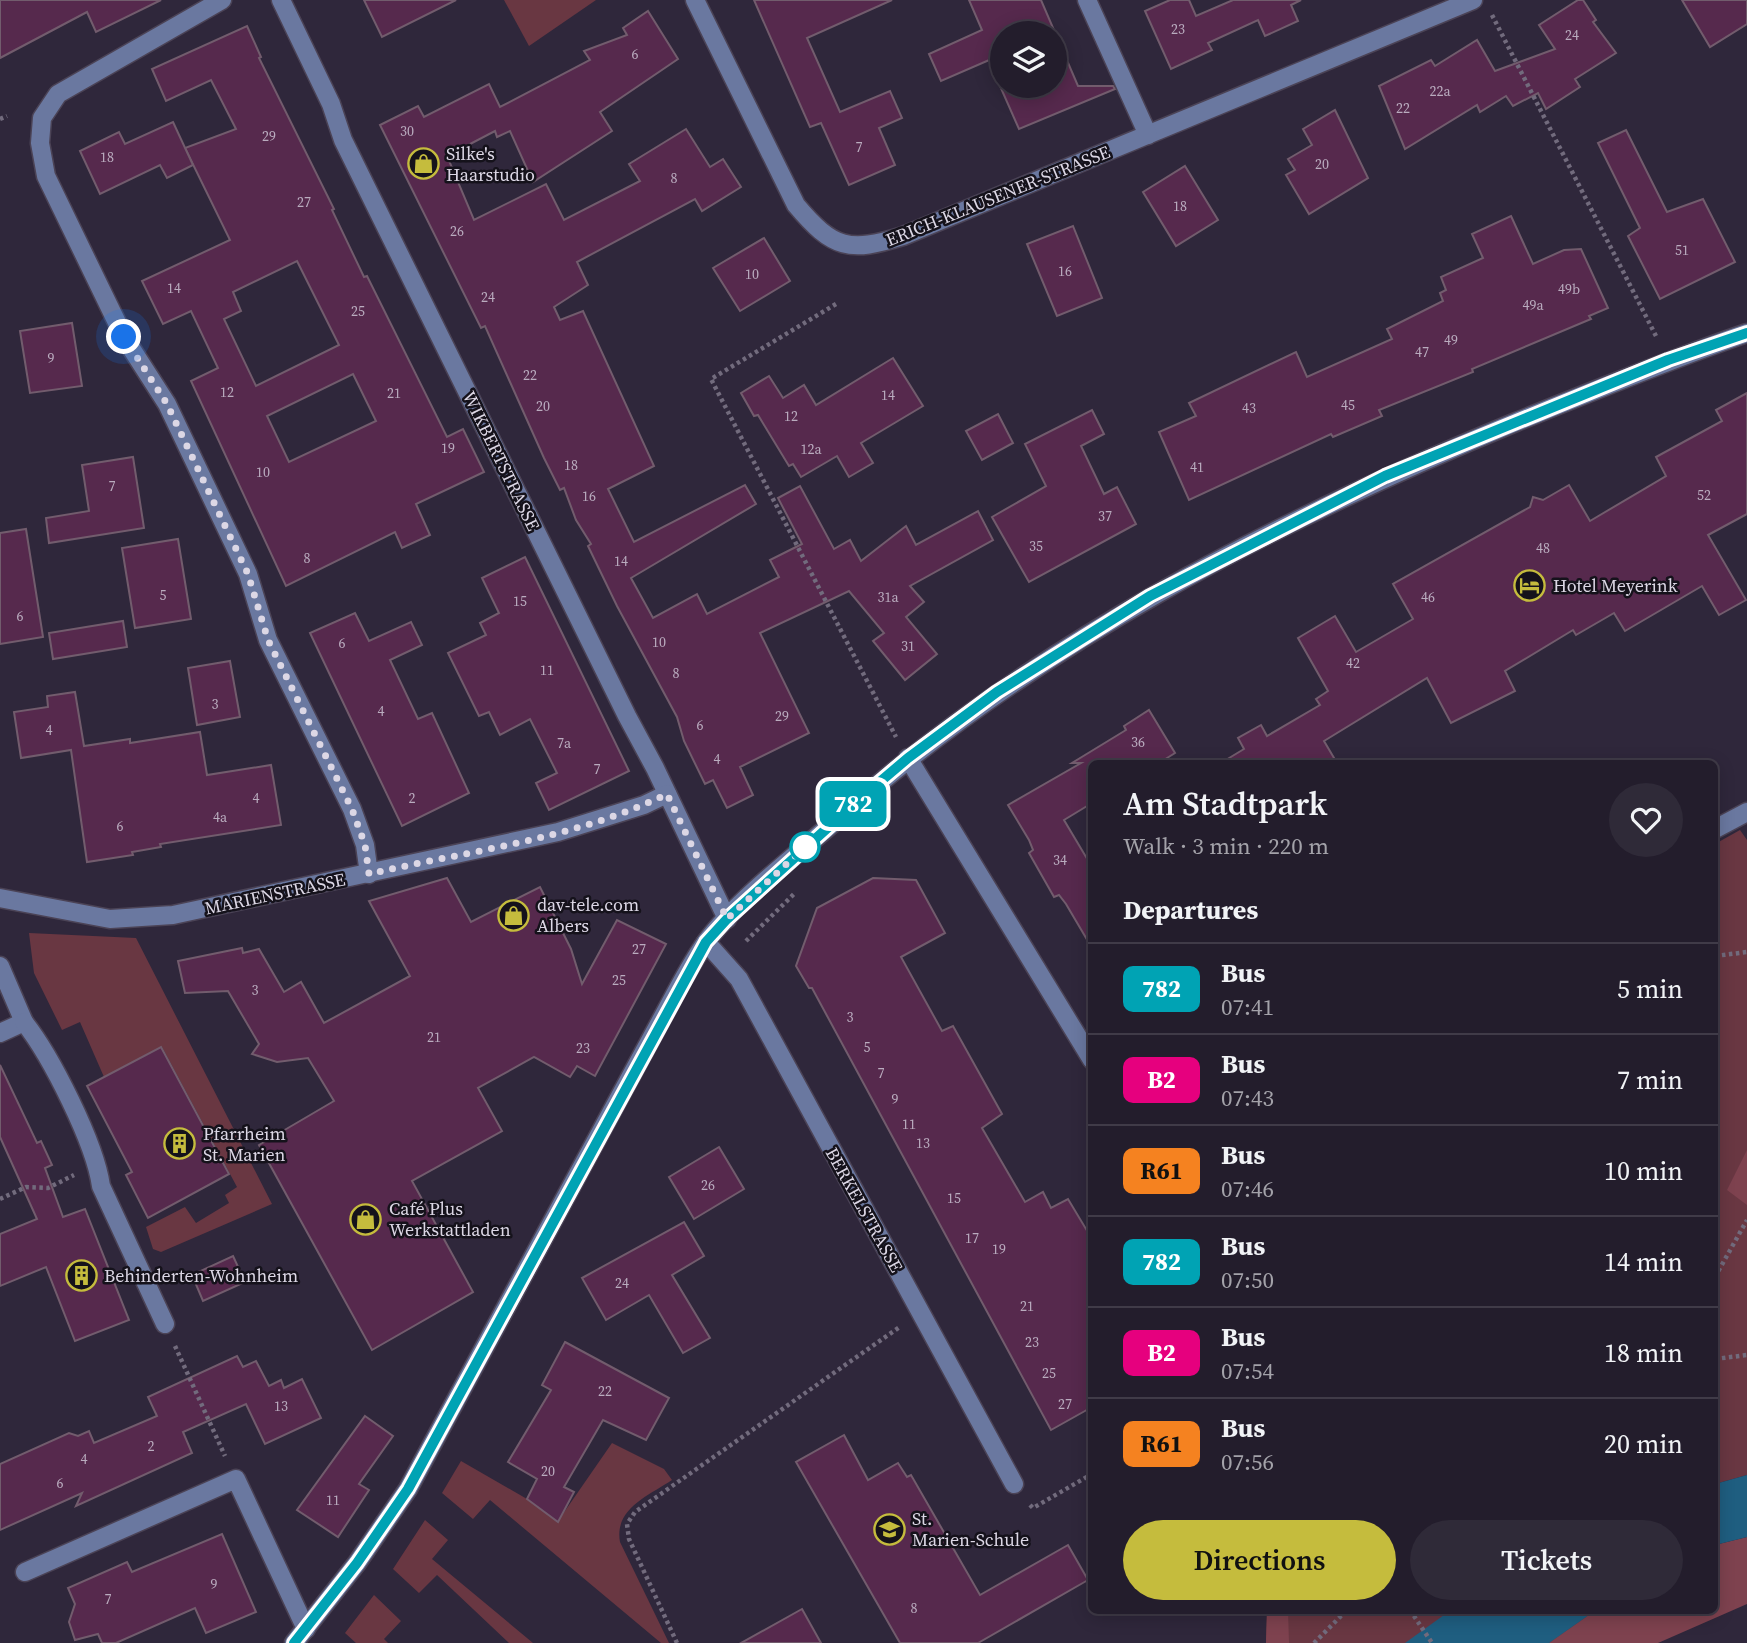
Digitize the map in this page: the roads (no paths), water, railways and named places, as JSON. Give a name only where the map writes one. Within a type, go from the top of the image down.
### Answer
[{"type":"street","points":[[222,0],[58,94],[42,118],[40,143],[46,176],[124,337],[167,404],[248,574],[268,640],[352,809],[365,845],[369,874]]},
{"type":"street","name":"WIKBERTSTRASSE","points":[[281,0],[331,104],[349,152],[727,919]]},
{"type":"street","name":"ERICH-KLAUSENER-STRASSE","points":[[695,0],[796,205],[816,229],[841,245],[876,245],[903,236],[1474,0]]},
{"type":"street","points":[[1087,0],[1148,135]]},
{"type":"street","points":[[294,1643],[408,1489],[706,942],[727,919],[908,758],[997,692],[1162,590],[1385,476],[1668,360],[1747,333]]},
{"type":"street","points":[[908,758],[1088,1053]]},
{"type":"street","name":"MARIENSTRASSE","points":[[0,898],[110,919],[173,915],[558,832],[644,805],[667,794]]},
{"type":"street","points":[[1718,827],[1747,812]]},
{"type":"street","name":"BERKELSTRASSE","points":[[706,942],[738,979],[1014,1483]]},
{"type":"street","points":[[0,966],[24,1021],[41,1043],[98,1164],[101,1186],[165,1324]]},
{"type":"street","points":[[0,1032],[24,1021]]},
{"type":"street","points":[[25,1572],[236,1479],[306,1629]]},
{"type":"water","points":[[1747,1475],[1747,1537],[1718,1544],[1718,1483]]},
{"type":"water","points":[[1445,1614],[1590,1614],[1549,1643],[1405,1643]]},
{"type":"place","name":"Silke's Haarstudio","points":[[423,164]]},
{"type":"place","name":"Hotel Meyerink","points":[[1530,586]]},
{"type":"place","name":"dav-tele.com Albers","points":[[514,915]]},
{"type":"place","name":"Pfarrheim St. Marien","points":[[180,1144]]},
{"type":"place","name":"Café Plus Werkstattladen","points":[[366,1219]]},
{"type":"place","name":"Behinderten-Wohnheim","points":[[81,1276]]},
{"type":"place","name":"St. Marien-Schule","points":[[889,1529]]}]
